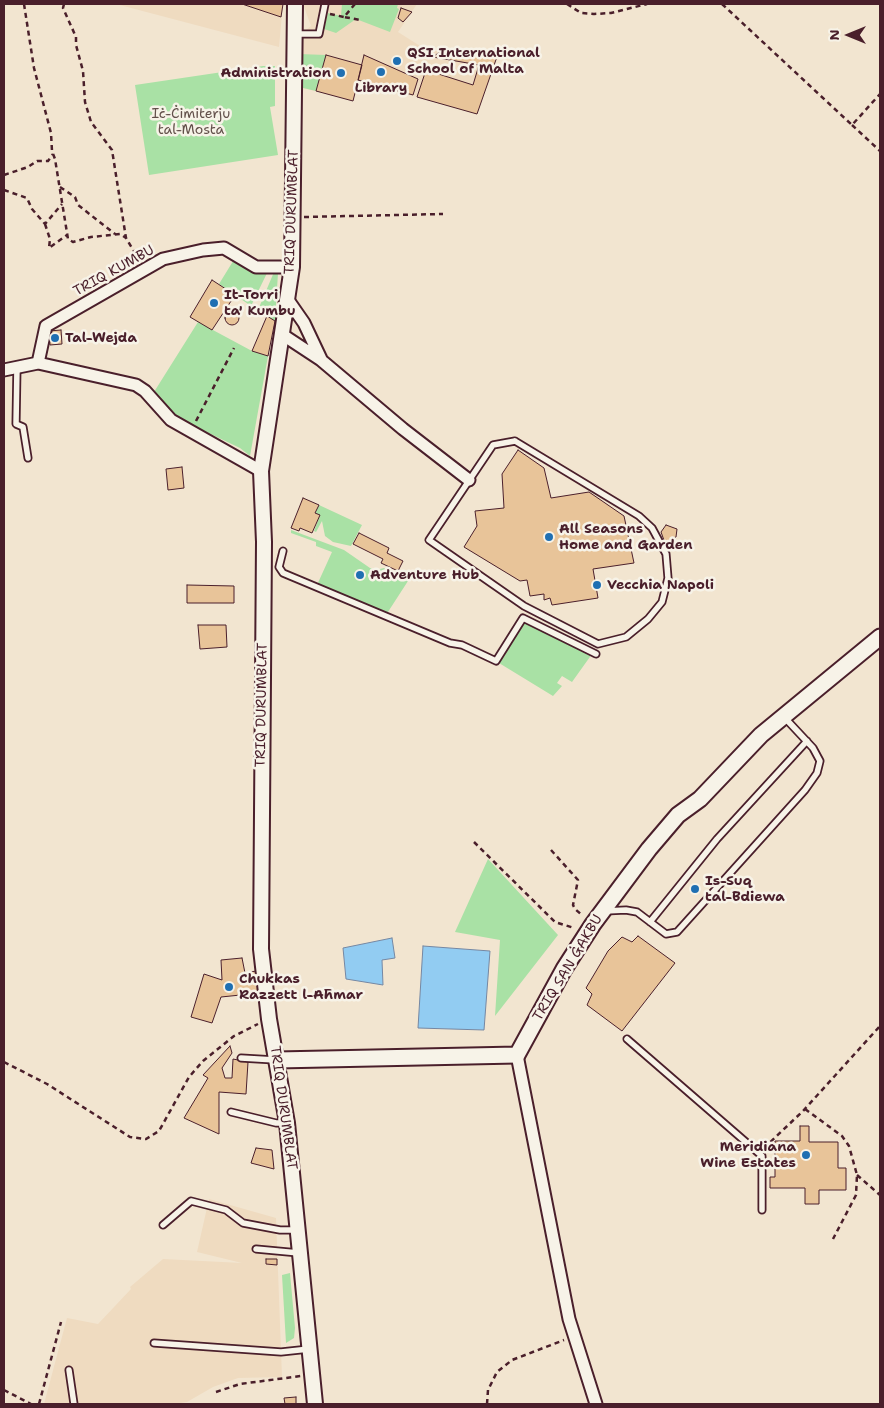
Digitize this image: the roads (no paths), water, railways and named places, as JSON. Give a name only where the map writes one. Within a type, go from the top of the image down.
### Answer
[{"type":"main road","name":"TRIQ SAN ĠAKBU","points":[[516,1055],[564,969],[590,928],[649,849],[678,815],[700,799],[761,735],[880,637]]},
{"type":"main road","points":[[277,1060],[516,1055]]},
{"type":"street","name":"TRIQ DURUMBLAT","points":[[295,4],[293,34],[292,266],[262,472],[264,542],[261,949],[268,1020],[277,1060],[287,1123],[314,1375],[315,1404]]},
{"type":"street","name":"TRIQ KUMBU","points":[[38,364],[46,326],[163,259],[203,250],[224,248],[256,267],[292,266]]},
{"type":"street","points":[[288,300],[304,323],[321,360]]},
{"type":"street","points":[[283,335],[321,360],[403,429],[469,480]]},
{"type":"street","points":[[4,370],[38,364],[136,385],[145,391],[171,420],[262,472]]},
{"type":"street","points":[[516,1055],[529,1126],[575,1336],[596,1404]]},
{"type":"lane","points":[[293,34],[319,34],[325,4]]},
{"type":"lane","points":[[17,367],[16,424],[24,427],[28,458]]},
{"type":"lane","points":[[515,441],[639,516],[652,528],[666,554],[668,578],[662,602],[648,619],[626,637],[598,644],[524,606],[429,540],[469,480],[493,445],[515,441]]},
{"type":"lane","points":[[283,551],[279,567],[283,573],[450,643],[462,645],[496,661],[523,618],[596,654]]},
{"type":"lane","points":[[603,911],[626,910],[636,912],[666,934],[677,932],[805,790],[818,773],[820,761],[814,748],[784,716]]},
{"type":"lane","points":[[650,922],[717,839],[807,741]]},
{"type":"lane","points":[[627,1039],[762,1156],[762,1210]]},
{"type":"lane","points":[[242,1058],[277,1060]]},
{"type":"lane","points":[[231,1112],[276,1123],[287,1123]]},
{"type":"lane","points":[[163,1225],[192,1201],[226,1210],[243,1223],[280,1230],[298,1230]]},
{"type":"lane","points":[[256,1249],[301,1253]]},
{"type":"lane","points":[[154,1343],[281,1352],[311,1349]]},
{"type":"lane","points":[[69,1370],[74,1404]]},
{"type":"water","points":[[392,938],[395,958],[382,960],[383,985],[346,979],[343,948]]},
{"type":"water","points":[[423,946],[490,951],[484,1030],[418,1028]]},
{"type":"place","name":"QSI International School of Malta","points":[[397,61]]},
{"type":"place","name":"Library","points":[[381,72]]},
{"type":"place","name":"Administration","points":[[341,73]]},
{"type":"place","name":"It-Torri ta' Kumbu","points":[[214,303]]},
{"type":"place","name":"Tal-Wejda","points":[[55,338]]},
{"type":"place","name":"All Seasons Home and Garden","points":[[549,537]]},
{"type":"place","name":"Adventure Hub","points":[[360,575]]},
{"type":"place","name":"Vecchia Napoli","points":[[597,585]]},
{"type":"place","name":"Is-Suq tal-Bdiewa","points":[[695,889]]},
{"type":"place","name":"Chukkas Razzett l-Aħmar","points":[[229,987]]},
{"type":"place","name":"Meridiana Wine Estates","points":[[806,1155]]},
{"type":"park label","name":"Iċ-Ċimiterju tal-Mosta","points":[[191,122]]}]
